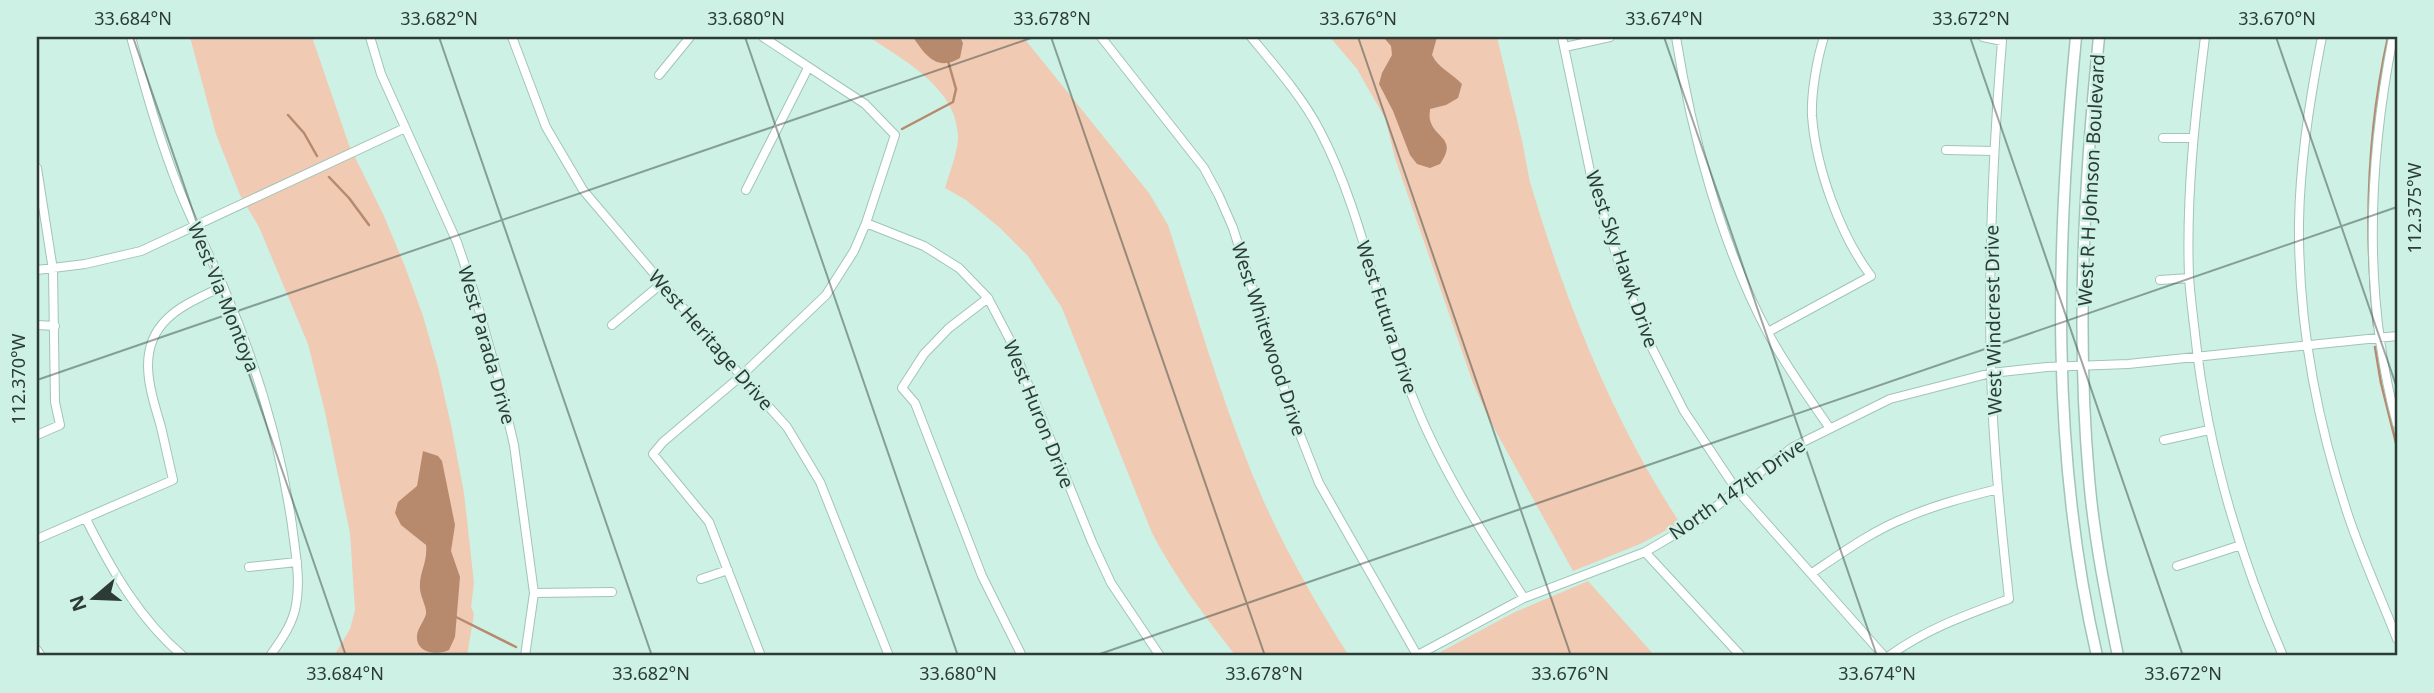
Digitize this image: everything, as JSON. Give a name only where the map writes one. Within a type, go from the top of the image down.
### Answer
[{"type":"main road","name":"West R H Johnson Boulevard","points":[[2076,37],[2062,216],[2072,366],[2087,454],[2094,522],[2118,656]]},
{"type":"main road","name":"West R H Johnson Boulevard","points":[[2096,656],[2074,531],[2066,458],[2099,37]]},
{"type":"street","name":"West Via Montoya","points":[[131,37],[155,123],[179,190],[223,286],[252,360],[264,397],[287,495],[297,562],[296,608],[286,633],[270,656]]},
{"type":"street","name":"West Parada Drive","points":[[370,37],[381,74],[457,242],[486,332],[514,445],[534,593],[525,656]]},
{"type":"street","name":"West Heritage Drive","points":[[512,37],[540,113],[567,164],[602,215],[787,426],[820,482],[889,656]]},
{"type":"street","points":[[659,75],[690,37]]},
{"type":"street","points":[[761,656],[709,522],[653,454],[663,442],[741,376],[826,295],[853,251],[866,223],[895,135],[865,104],[763,37]]},
{"type":"street","name":"West Whitewood Drive","points":[[1101,37],[1204,168],[1219,196],[1233,228],[1295,422],[1319,482],[1417,656]]},
{"type":"street","points":[[1108,44],[1117,37]]},
{"type":"street","name":"West Futura Drive","points":[[1251,37],[1320,130],[1347,192],[1411,393],[1438,454],[1482,532],[1524,598]]},
{"type":"street","name":"West Sky Hawk Drive","points":[[1562,37],[1591,176],[1622,273],[1652,348],[1685,411],[1736,489],[1887,656]]},
{"type":"street","points":[[1565,47],[1610,37]]},
{"type":"street","points":[[1676,37],[1700,154],[1734,256],[1768,332],[1797,382],[1829,428]]},
{"type":"street","points":[[1768,332],[1871,276],[1856,257],[1817,155],[1812,113],[1819,52],[1824,37]]},
{"type":"street","name":"West Windcrest Drive","points":[[1887,656],[1948,621],[2009,599],[1998,489],[1991,373],[1994,151],[2002,41],[1983,37]]},
{"type":"street","points":[[2205,37],[2192,138],[2189,278],[2198,357],[2209,430],[2241,545],[2283,656]]},
{"type":"street","points":[[2322,37],[2312,86],[2300,221],[2302,289],[2308,346],[2323,424],[2348,515],[2397,639]]},
{"type":"street","points":[[2393,37],[2382,94],[2372,193],[2374,271],[2381,337],[2397,424]]},
{"type":"street","points":[[746,190],[808,68]]},
{"type":"street","points":[[37,270],[53,270],[141,250],[405,128]]},
{"type":"street","points":[[2163,138],[2192,138]]},
{"type":"street","points":[[1946,150],[1994,151]]},
{"type":"street","points":[[37,168],[53,270],[55,402],[60,425],[37,435]]},
{"type":"street","name":"West Huron Drive","points":[[866,223],[924,246],[959,268],[988,298],[1010,340],[1111,583],[1160,656]]},
{"type":"street","points":[[2160,280],[2189,278]]},
{"type":"street","points":[[612,326],[661,284]]},
{"type":"street","points":[[37,539],[173,480],[148,381],[149,354],[161,327],[184,307],[223,286]]},
{"type":"street","points":[[988,298],[949,328],[924,354],[902,388],[915,403],[982,576],[1023,656]]},
{"type":"street","points":[[151,320],[161,327]]},
{"type":"street","points":[[37,326],[55,326]]},
{"type":"street","points":[[2381,337],[2397,335]]},
{"type":"street","name":"North 147th Drive","points":[[1417,656],[1524,598],[1645,552],[1696,522],[1793,447],[1890,399],[1991,373],[2198,357],[2381,337]]},
{"type":"street","points":[[2164,440],[2209,430]]},
{"type":"street","points":[[1812,573],[1903,519],[1954,499],[1998,489]]},
{"type":"street","points":[[86,519],[108,563],[131,597],[155,629],[183,656]]},
{"type":"street","points":[[2178,566],[2241,545]]},
{"type":"street","points":[[1645,552],[1741,656]]},
{"type":"street","points":[[249,567],[297,562]]},
{"type":"street","points":[[701,579],[728,570]]},
{"type":"street","points":[[534,593],[612,592]]},
{"type":"street","points":[[37,650],[41,656]]},
{"type":"shaded area","points":[[190,37],[312,37],[349,145],[404,264],[438,368],[464,493],[474,583],[471,607],[474,614],[467,656],[334,656],[350,629],[355,610],[350,533],[325,412],[308,344],[259,227],[240,195],[216,134]]},
{"type":"shaded area","points":[[869,37],[1023,37],[1149,193],[1168,225],[1224,400],[1264,502],[1283,542],[1349,656],[1236,656],[1224,641],[1181,581],[1152,533],[1062,308],[1028,256],[999,227],[966,200],[945,188],[958,141],[955,118],[948,103],[938,89],[912,65]]},
{"type":"shaded area","points":[[913,37],[960,37],[963,43],[960,58],[945,63],[932,60]]},
{"type":"shaded area","points":[[1330,37],[1497,37],[1530,182],[1575,315],[1633,443],[1680,523],[1640,544],[1573,571],[1490,421],[1473,383],[1395,158],[1385,118],[1357,69]]},
{"type":"shaded area","points":[[1354,37],[1437,37],[1432,55],[1462,84],[1458,98],[1446,105],[1430,109],[1430,119],[1444,139],[1447,149],[1440,164],[1430,168],[1417,164],[1410,155],[1379,84],[1392,55],[1391,46],[1385,39]]},
{"type":"shaded area","points":[[423,451],[438,456],[442,461],[455,525],[451,551],[460,577],[455,637],[449,650],[439,653],[428,652],[419,646],[417,641],[426,614],[420,588],[426,545],[401,525],[395,513],[398,502],[417,486]]},
{"type":"shaded area","points":[[1588,581],[1655,656],[1433,656],[1513,613]]},
{"type":"waterway","points":[[2374,326],[2369,253],[2369,181],[2376,109],[2388,37]]},
{"type":"waterway","points":[[902,129],[953,102],[956,89],[948,61]]},
{"type":"waterway","points":[[288,115],[304,133],[317,156]]},
{"type":"waterway","points":[[329,177],[369,225]]},
{"type":"waterway","points":[[2375,347],[2397,447]]},
{"type":"waterway","points":[[456,617],[516,647]]}]
